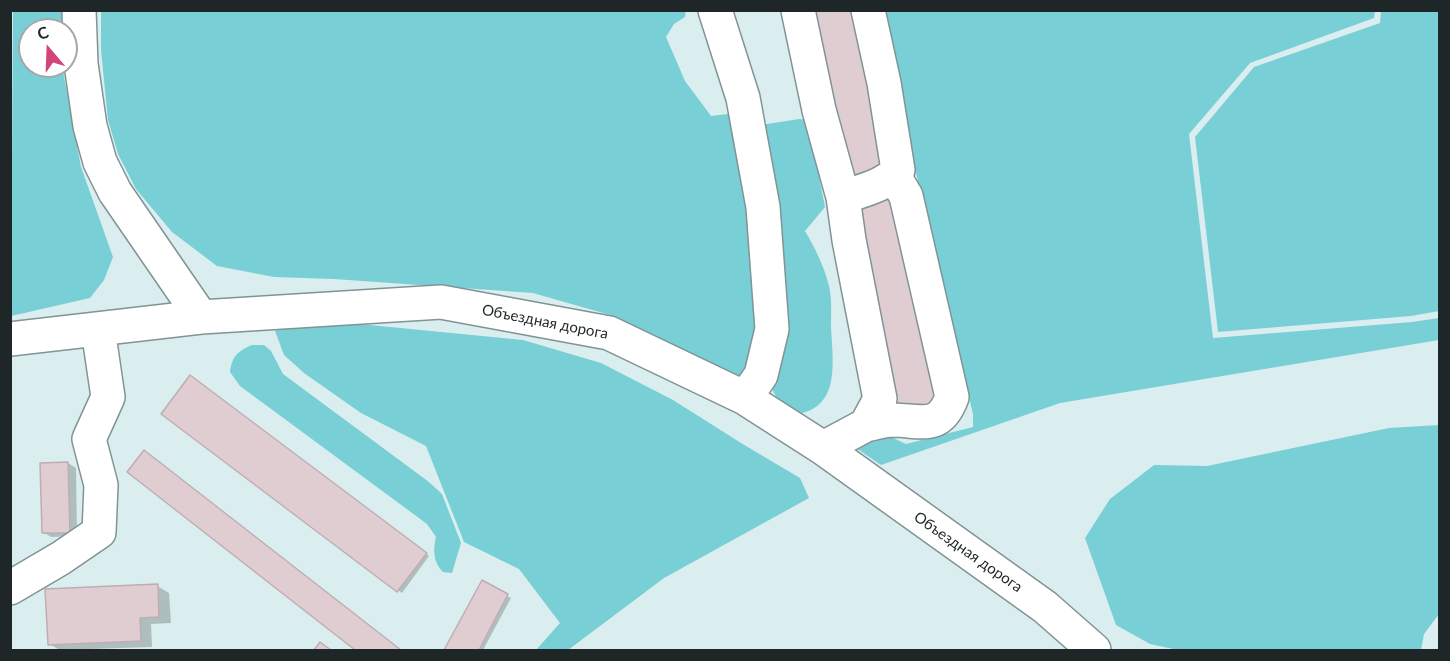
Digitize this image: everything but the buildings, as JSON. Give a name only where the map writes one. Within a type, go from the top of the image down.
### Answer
[{"type":"street","points":[[78,10],[90,126],[100,162],[115,192],[201,317]]},
{"type":"street","points":[[716,10],[743,98],[764,207],[772,329],[761,375],[745,398]]},
{"type":"street","points":[[798,10],[819,110],[843,196],[849,240],[880,399],[866,425]]},
{"type":"street","points":[[843,196],[866,189],[894,176],[898,170],[884,83],[868,10]]},
{"type":"street","points":[[823,448],[866,425],[892,420],[918,422],[938,420],[947,410],[952,397],[906,196],[894,176]]},
{"type":"street","name":"Объездная дорога","points":[[10,339],[201,317],[441,302],[609,333],[745,398],[823,448],[1045,607],[1094,651]]},
{"type":"street","points":[[10,588],[99,532],[101,485],[89,439],[108,397],[98,329]]},
{"type":"shaded area","points":[[13,11],[62,11],[62,18],[18,18],[18,78],[64,78],[81,167],[113,257],[104,280],[90,298],[11,316]]},
{"type":"shaded area","points":[[101,11],[686,11],[685,17],[674,24],[666,37],[685,81],[711,116],[735,113],[761,319],[749,370],[736,380],[610,315],[533,293],[274,277],[217,266],[172,232],[136,189],[118,154],[108,120],[101,50]]},
{"type":"shaded area","points":[[883,11],[1375,11],[1374,18],[1250,63],[1189,134],[1213,338],[1439,318],[1439,340],[1060,403],[881,465],[856,448],[870,436],[887,435],[906,444],[973,427],[973,414],[918,182]]},
{"type":"shaded area","points":[[1381,11],[1439,11],[1439,311],[1411,316],[1218,332],[1195,137],[1254,67],[1380,23]]},
{"type":"shaded area","points":[[799,119],[808,120],[825,207],[805,231],[822,264],[830,291],[833,356],[831,383],[826,395],[819,404],[808,411],[792,415],[777,398],[768,378],[761,125]]},
{"type":"shaded area","points":[[339,322],[523,340],[601,363],[673,400],[800,478],[809,498],[664,578],[568,650],[536,650],[560,623],[519,569],[464,542],[426,446],[361,413],[304,373],[284,355],[275,331],[301,323]]},
{"type":"shaded area","points":[[252,345],[264,345],[271,351],[283,374],[442,494],[461,543],[452,573],[443,572],[437,564],[434,551],[436,537],[427,524],[240,386],[230,372],[232,362],[237,355]]},
{"type":"shaded area","points":[[1439,425],[1439,614],[1424,634],[1421,650],[1178,650],[1150,644],[1116,625],[1085,538],[1110,499],[1154,465],[1207,466],[1389,428]]}]
